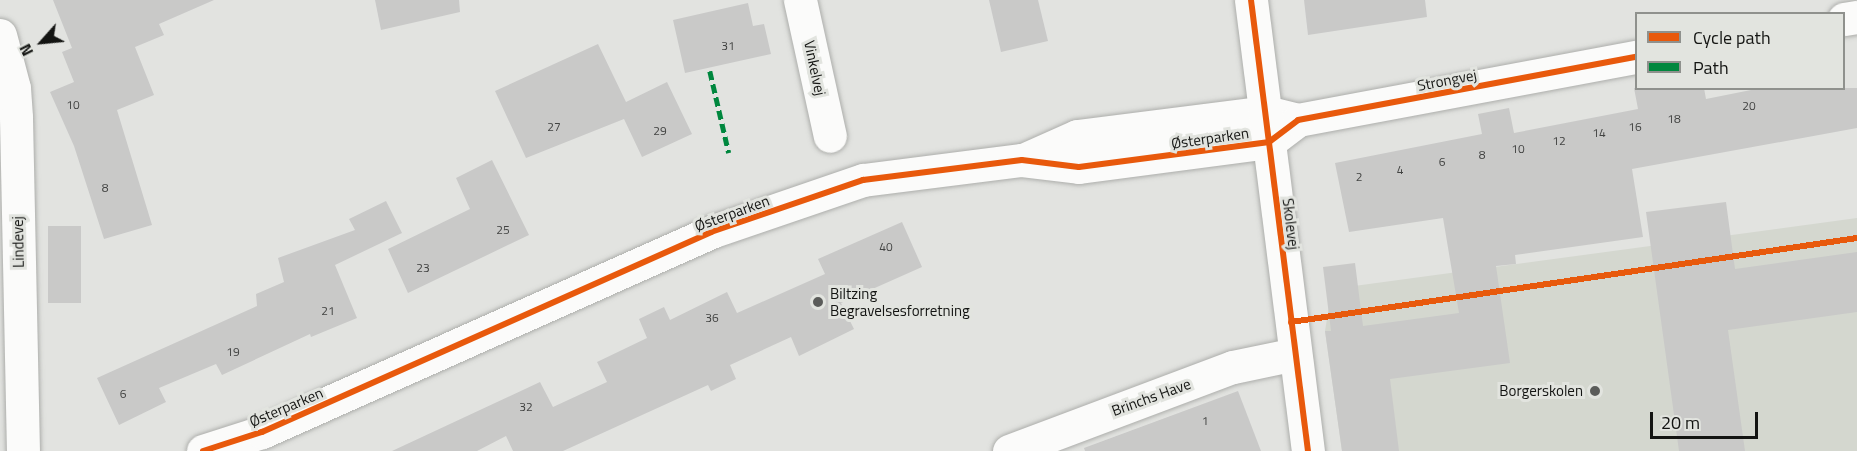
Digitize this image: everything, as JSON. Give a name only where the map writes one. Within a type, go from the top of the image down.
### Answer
[{"type":"street","name":"Vinkelvej","points":[[800,0],[830,136]]},
{"type":"street","name":"Skolevej","points":[[1251,0],[1308,451]]},
{"type":"street","name":"Lindevej","points":[[0,35],[14,88],[16,118],[23,451]]},
{"type":"street","name":"Strongvej","points":[[1267,127],[1635,57]]},
{"type":"street","name":"Østerparken","points":[[203,451],[262,432],[736,222],[863,180],[1022,160],[1079,166],[1267,127]]},
{"type":"street","name":"Brinchs Have","points":[[1009,451],[1233,367],[1295,354]]},
{"type":"shaded area","name":"Borgerskolen","points":[[1857,218],[1857,451],[1342,451],[1325,331],[1332,289]]},
{"type":"building","points":[[53,0],[214,0],[159,24],[164,35],[135,47],[154,95],[117,110],[152,225],[104,239],[74,146],[50,92],[74,82],[62,52],[72,48]]},
{"type":"building","points":[[375,0],[459,0],[460,12],[381,30]]},
{"type":"building","points":[[989,0],[1038,0],[1048,41],[1001,52]]},
{"type":"building","points":[[1304,0],[1425,0],[1427,17],[1308,35]]},
{"type":"building","points":[[748,3],[753,26],[764,24],[771,54],[685,73],[673,20]]},
{"type":"building","points":[[598,44],[626,102],[667,82],[692,134],[642,157],[624,119],[526,158],[495,91]]},
{"type":"building","points":[[1634,88],[1635,90],[1704,90],[1706,99],[1751,90],[1857,88],[1857,128],[1632,169],[1643,237],[1515,255],[1516,264],[1496,266],[1510,363],[1390,379],[1399,451],[1342,451],[1325,331],[1331,331],[1323,267],[1355,263],[1363,326],[1459,313],[1443,218],[1349,232],[1335,163],[1482,134],[1478,114],[1509,108],[1514,133],[1638,109]]},
{"type":"building","points":[[492,160],[529,235],[408,293],[388,249],[470,209],[456,178]]},
{"type":"building","points":[[386,201],[402,233],[335,265],[357,318],[311,337],[310,334],[222,375],[216,364],[159,388],[166,402],[119,425],[97,378],[257,306],[256,294],[284,282],[278,258],[355,230],[349,219]]},
{"type":"building","points":[[1726,202],[1735,269],[1857,252],[1857,312],[1728,330],[1745,451],[1679,451],[1646,212]]},
{"type":"building","points":[[902,222],[922,267],[841,303],[854,329],[799,356],[791,337],[730,365],[736,379],[711,391],[708,385],[563,451],[513,451],[506,436],[477,451],[392,451],[540,382],[553,407],[607,382],[597,362],[647,338],[639,319],[664,307],[670,320],[727,292],[737,313],[825,274],[818,259]]},
{"type":"building","points":[[48,226],[81,226],[81,303],[48,303]]},
{"type":"building","points":[[1238,391],[1261,451],[1085,451],[1084,448]]},
{"type":"marked path","points":[[710,71],[729,153]]},
{"type":"cycle path","points":[[1251,0],[1308,451]]},
{"type":"cycle path","points":[[203,451],[262,432],[711,232],[863,180],[1022,160],[1079,167],[1269,142],[1298,120],[1635,57]]},
{"type":"cycle path","points":[[1291,322],[1857,238]]},
{"type":"place","name":"Biltzing Begravelsesforretning","points":[[818,302]]},
{"type":"place","name":"Borgerskolen","points":[[1595,391]]}]
